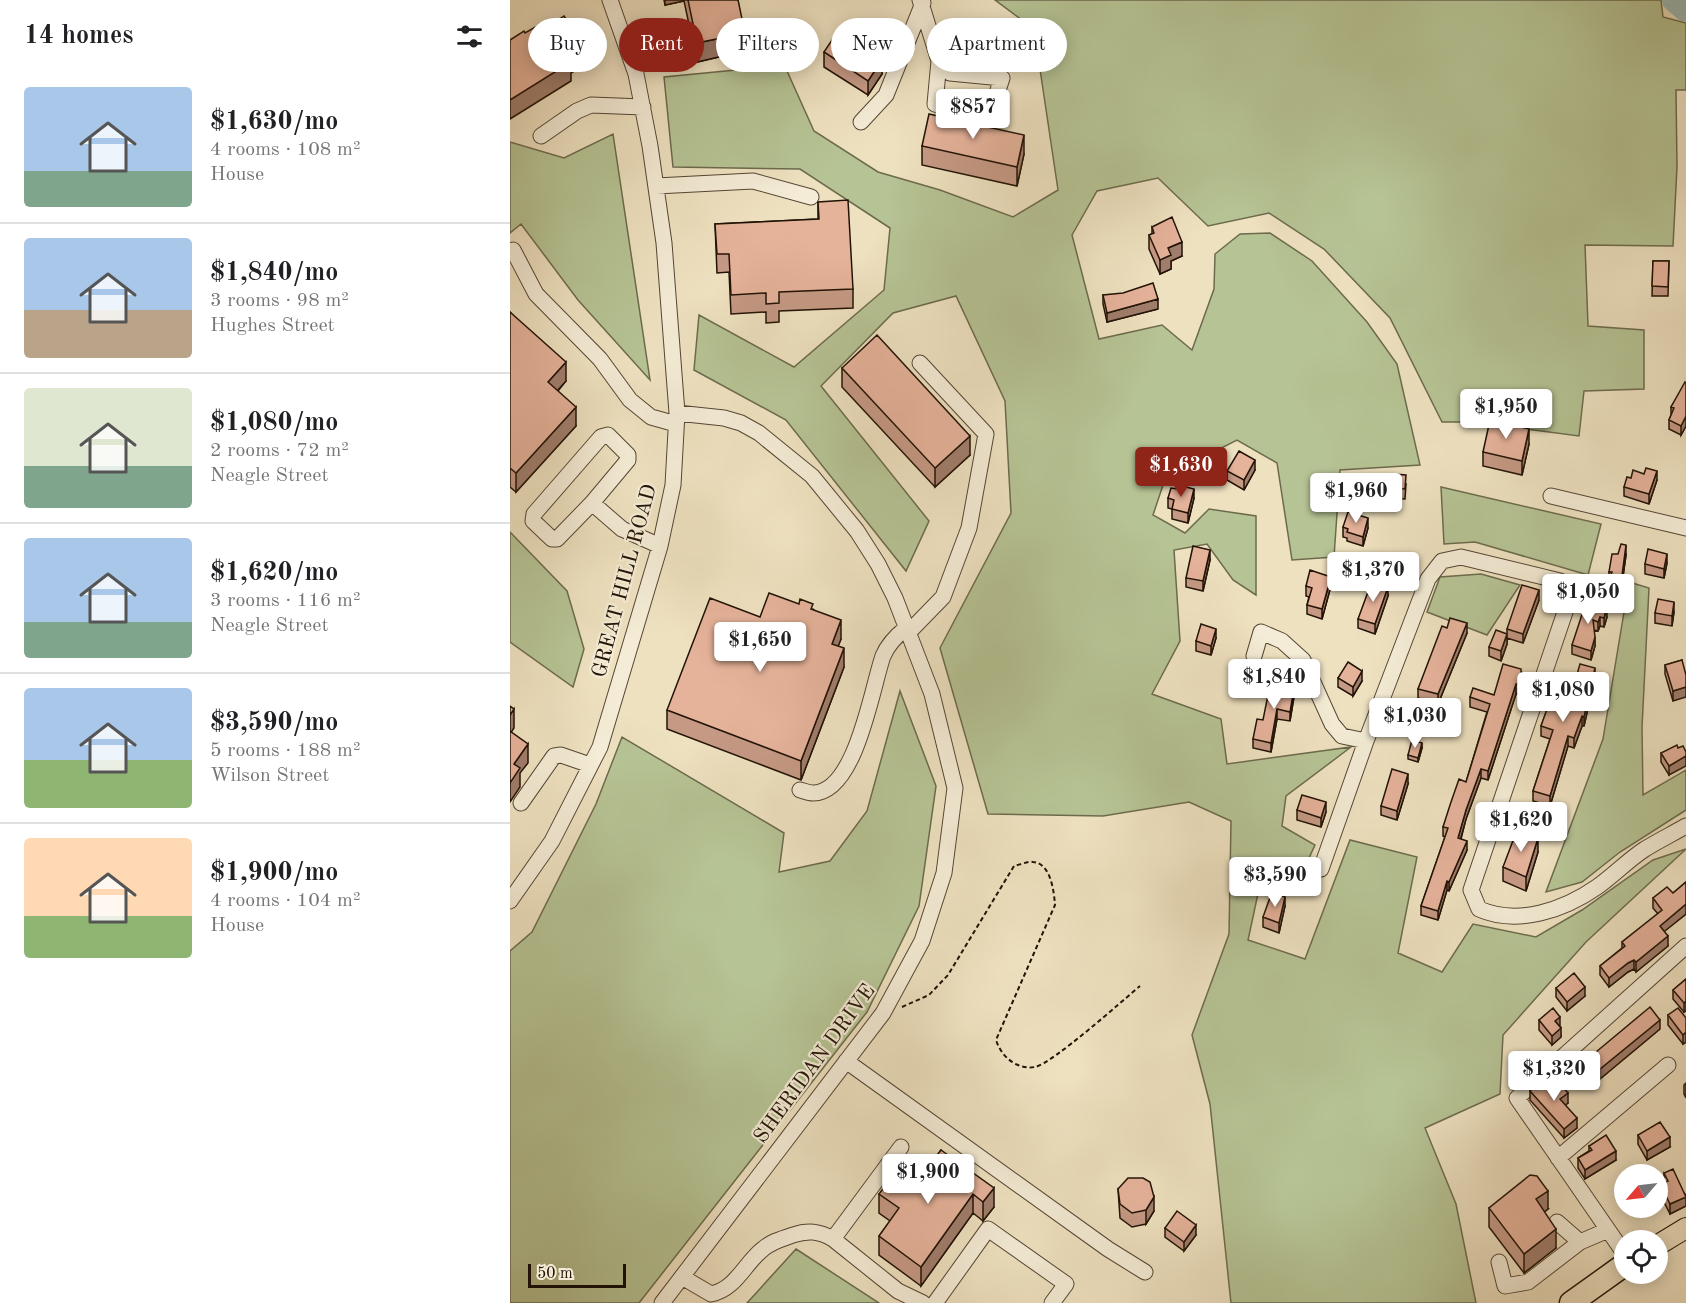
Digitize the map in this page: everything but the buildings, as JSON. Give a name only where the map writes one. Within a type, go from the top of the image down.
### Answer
[{"type":"highway","points":[[1571,1303],[1614,1272]]},
{"type":"main road","points":[[1668,1239],[1686,1228]]},
{"type":"street","name":"GREAT HILL ROAD","points":[[510,901],[552,841],[600,747],[660,546],[673,485],[676,418],[670,313],[656,186],[643,107],[626,43],[610,0]]},
{"type":"street","points":[[921,2],[927,22]]},
{"type":"street","points":[[861,122],[886,95],[921,2]]},
{"type":"street","points":[[939,61],[950,73],[1002,78],[988,121],[935,105],[939,61]]},
{"type":"street","points":[[541,136],[577,111],[591,105],[643,107]]},
{"type":"street","points":[[656,186],[753,181],[811,197]]},
{"type":"street","name":"SHERIDAN DRIVE","points":[[513,250],[536,294],[600,359],[630,400],[651,417],[724,418],[741,423],[777,446],[812,476],[843,512],[878,564],[907,630],[932,694],[955,788],[944,873],[926,930],[883,1012],[662,1303]]},
{"type":"street","points":[[800,790],[815,794],[833,785],[850,760],[884,655],[894,637],[907,630],[943,597],[969,528],[986,434],[920,363]]},
{"type":"street","points":[[608,435],[628,455],[628,460],[592,503],[558,539],[552,539],[533,521],[534,514],[601,437],[608,435]]},
{"type":"street","points":[[1551,496],[1686,528]]},
{"type":"street","points":[[592,503],[622,529],[660,546]]},
{"type":"street","points":[[1321,869],[1366,741],[1428,579],[1442,561],[1461,557],[1560,581],[1568,590],[1565,612],[1471,890],[1479,909],[1495,916],[1528,917],[1564,905],[1596,888],[1644,850],[1686,826]]},
{"type":"street","points":[[1254,656],[1261,632],[1282,641],[1303,660],[1332,724],[1342,736],[1366,741]]},
{"type":"street","points":[[521,803],[554,756],[561,755],[590,765]]},
{"type":"street","points":[[1614,1239],[1517,1098],[1686,946]]},
{"type":"street","points":[[846,1061],[866,1072],[1108,1249],[1145,1272]]},
{"type":"street","points":[[1558,1158],[1668,1065]]},
{"type":"street","points":[[833,1239],[901,1147]]},
{"type":"street","points":[[1557,1222],[1580,1242]]},
{"type":"street","points":[[935,1303],[988,1229],[1066,1284],[1052,1303]]},
{"type":"street","points":[[1499,1262],[1506,1286],[1528,1282],[1580,1242],[1608,1230]]},
{"type":"street","points":[[682,1276],[711,1294],[723,1291],[760,1250],[772,1242],[802,1232],[819,1231],[833,1239],[898,1291],[923,1303]]},
{"type":"path","points":[[883,1012],[912,1004],[928,995],[948,975],[1014,866],[1033,861],[1043,866],[1054,887],[1055,905],[996,1040],[1000,1053],[1015,1064],[1035,1067],[1058,1053],[1140,986]]},
{"type":"green space","points":[[995,0],[1661,0],[1663,17],[1686,23],[1686,90],[1676,90],[1677,167],[1673,246],[1585,245],[1588,326],[1644,330],[1644,389],[1584,391],[1579,436],[1473,422],[1442,422],[1390,318],[1324,249],[1269,213],[1208,226],[1158,178],[1097,191],[1072,235],[1099,339],[1162,325],[1192,350],[1214,289],[1215,254],[1240,234],[1270,233],[1312,261],[1367,322],[1397,364],[1420,465],[1340,470],[1334,557],[1292,560],[1277,463],[1237,440],[1166,476],[1153,515],[1185,533],[1209,509],[1256,516],[1256,595],[1233,580],[1207,544],[1174,550],[1180,641],[1152,694],[1221,719],[1227,764],[1351,747],[1286,796],[1282,826],[1315,845],[1301,875],[1262,875],[1248,940],[1305,959],[1350,840],[1417,857],[1398,953],[1442,972],[1473,924],[1536,937],[1582,910],[1653,860],[1686,849],[1586,942],[1503,1035],[1500,1094],[1425,1128],[1456,1204],[1476,1303],[1231,1303],[1210,1104],[1192,1035],[1229,934],[1231,821],[1189,802],[1103,816],[988,814],[940,648],[1011,513],[1005,401],[956,296],[893,313],[821,386],[929,521],[906,571],[786,420],[694,370],[699,315],[794,367],[884,290],[890,228],[800,169],[673,167],[664,77],[716,72],[787,72],[814,131],[878,172],[940,190],[1013,217],[1058,190],[1040,72],[1067,72],[1067,18],[1019,18]]},
{"type":"green space","points":[[613,134],[650,380],[578,300],[521,224],[510,233],[510,142],[564,158]]},
{"type":"green space","points":[[1441,487],[1601,524],[1588,575],[1475,542],[1444,544]]},
{"type":"green space","points":[[510,532],[567,591],[584,649],[573,687],[510,642]]},
{"type":"green space","points":[[1481,574],[1520,585],[1487,635],[1427,612],[1440,577]]},
{"type":"green space","points":[[1629,582],[1649,588],[1642,727],[1643,795],[1686,770],[1686,810],[1620,852],[1582,882],[1546,892],[1603,739]]},
{"type":"green space","points":[[900,691],[936,786],[919,906],[867,1012],[639,1303],[510,1303],[510,951],[532,932],[596,804],[622,737],[784,833],[779,872],[830,861],[867,811]]},
{"type":"green space","points":[[796,1249],[879,1303],[747,1303]]},
{"type":"waterway","points":[[1674,0],[1686,10]]}]
